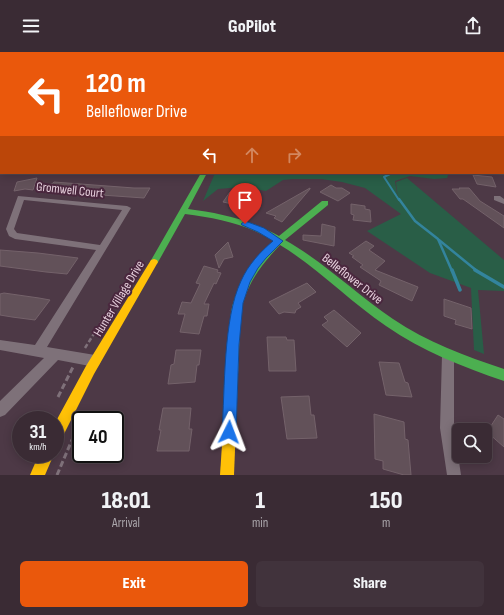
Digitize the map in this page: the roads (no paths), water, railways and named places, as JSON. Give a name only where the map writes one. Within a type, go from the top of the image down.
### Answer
[{"type":"street","name":"Hunter Village Drive","points":[[64,420],[96,361],[184,211],[203,174]]},
{"type":"street","name":"Gromwell Court","points":[[38,351],[127,208],[21,198],[10,229],[12,234],[15,236],[102,248]]},
{"type":"street","points":[[497,198],[504,202]]},
{"type":"street","points":[[227,475],[233,345],[238,303],[245,282],[262,255],[325,203]]},
{"type":"street","name":"Belleflower Drive","points":[[184,211],[216,216],[240,222],[261,230],[298,252],[389,322],[418,340],[448,355],[504,375]]},
{"type":"street","points":[[0,345],[96,361]]},
{"type":"street","points":[[0,410],[56,354]]},
{"type":"street","points":[[448,355],[447,428],[454,475]]},
{"type":"street","points":[[37,475],[43,463]]},
{"type":"waterway","points":[[390,174],[384,177],[399,200]]},
{"type":"waterway","points":[[399,199],[415,221],[438,239],[452,271]]},
{"type":"waterway","points":[[439,240],[477,271]]},
{"type":"waterway","points":[[452,270],[460,290]]},
{"type":"waterway","points":[[475,270],[504,287]]}]
